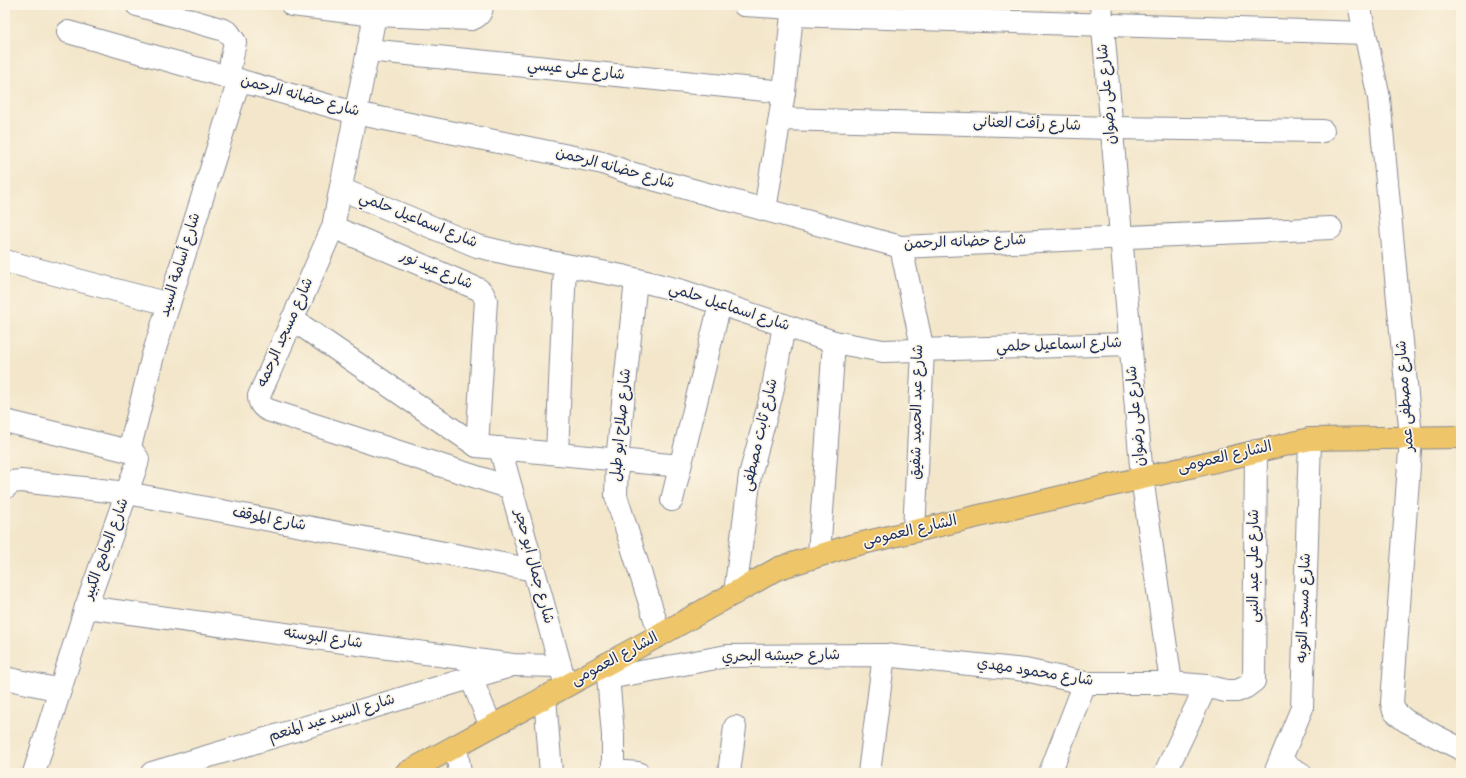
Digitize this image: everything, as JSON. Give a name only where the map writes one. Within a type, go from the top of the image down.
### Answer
[{"type":"main road","name":"الشارع العمومى","points":[[406,773],[545,697],[563,676],[608,671],[660,635],[779,568],[819,554],[1142,477],[1310,439],[1461,437]]},
{"type":"street","name":"شارع أسامة السيد","points":[[129,451],[153,355],[234,79],[234,42],[229,33],[224,30],[138,5]]},
{"type":"street","points":[[292,5],[472,18],[479,15],[482,11],[482,5]]},
{"type":"street","points":[[744,5],[792,9],[1101,15],[1365,33]]},
{"type":"street","name":"شارع مصطفى عمر","points":[[1359,5],[1379,98],[1411,437],[1392,703],[1394,711],[1406,721],[1461,749]]},
{"type":"street","points":[[765,210],[784,92],[792,9]]},
{"type":"street","name":"شارع مسجد الرحمه","points":[[376,10],[334,227],[259,396],[259,401],[264,408],[511,488]]},
{"type":"street","name":"شارع على رضوان","points":[[1101,15],[1142,477],[1171,683]]},
{"type":"street","name":"شارع حضانه الرحمن","points":[[68,32],[355,113],[603,163],[627,172],[901,247],[1331,228]]},
{"type":"street","name":"شارع على عيسي","points":[[368,50],[784,92]]},
{"type":"street","name":"شارع رأفت العنانى","points":[[780,119],[1111,128],[1323,131]]},
{"type":"street","name":"شارع اسماعيل حلمي","points":[[341,189],[477,246],[515,256],[622,276],[682,291],[834,342],[883,351],[1130,344]]},
{"type":"street","name":"شارع عيد نور","points":[[334,227],[478,289],[485,295],[486,300],[477,446]]},
{"type":"street","name":"شارع عبد الحميد شفيق","points":[[901,247],[923,351],[914,531]]},
{"type":"street","points":[[5,261],[169,304]]},
{"type":"street","points":[[557,454],[565,266]]},
{"type":"street","name":"شارع صلاح ابو طبل","points":[[636,280],[617,460],[616,496],[660,635]]},
{"type":"street","points":[[672,500],[720,304]]},
{"type":"street","points":[[292,320],[477,446],[680,466]]},
{"type":"street","name":"شارع ثابت مصطفى","points":[[735,593],[750,475],[772,393],[784,325]]},
{"type":"street","points":[[819,554],[834,342]]},
{"type":"street","points":[[5,421],[129,451]]},
{"type":"street","name":"شارع مسجد التوبه","points":[[1278,767],[1302,708],[1310,439]]},
{"type":"street","name":"شارع جمال ابو حجر","points":[[500,448],[563,676]]},
{"type":"street","name":"شارع الجامع الكبير","points":[[34,773],[86,607],[138,462],[136,454],[129,451]]},
{"type":"street","name":"شارع على عبد النبى","points":[[1254,681],[1256,451]]},
{"type":"street","name":"شارع الموقف","points":[[5,488],[12,482],[21,481],[127,493],[534,570]]},
{"type":"street","name":"شارع البوسته","points":[[86,607],[513,665],[563,676]]},
{"type":"street","points":[[870,773],[884,655]]},
{"type":"street","name":"شارع محمود مهدي","points":[[884,655],[1025,670],[1085,683],[1171,683],[1206,686],[1226,691],[1237,691],[1254,681]]},
{"type":"street","name":"شارع حبيشه البحري","points":[[608,671],[727,656],[884,655]]},
{"type":"street","name":"شارع السيد عبد المنعم","points":[[152,773],[513,665]]},
{"type":"street","points":[[608,671],[613,772],[638,773]]},
{"type":"street","points":[[5,678],[60,690]]},
{"type":"street","points":[[471,678],[491,726]]},
{"type":"street","points":[[1050,773],[1085,683]]},
{"type":"street","points":[[1165,773],[1206,686]]},
{"type":"street","points":[[545,697],[551,773]]},
{"type":"street","points":[[729,773],[736,727]]},
{"type":"street","points":[[456,746],[460,773]]},
{"type":"street","points":[[1278,767],[1300,773]]}]
